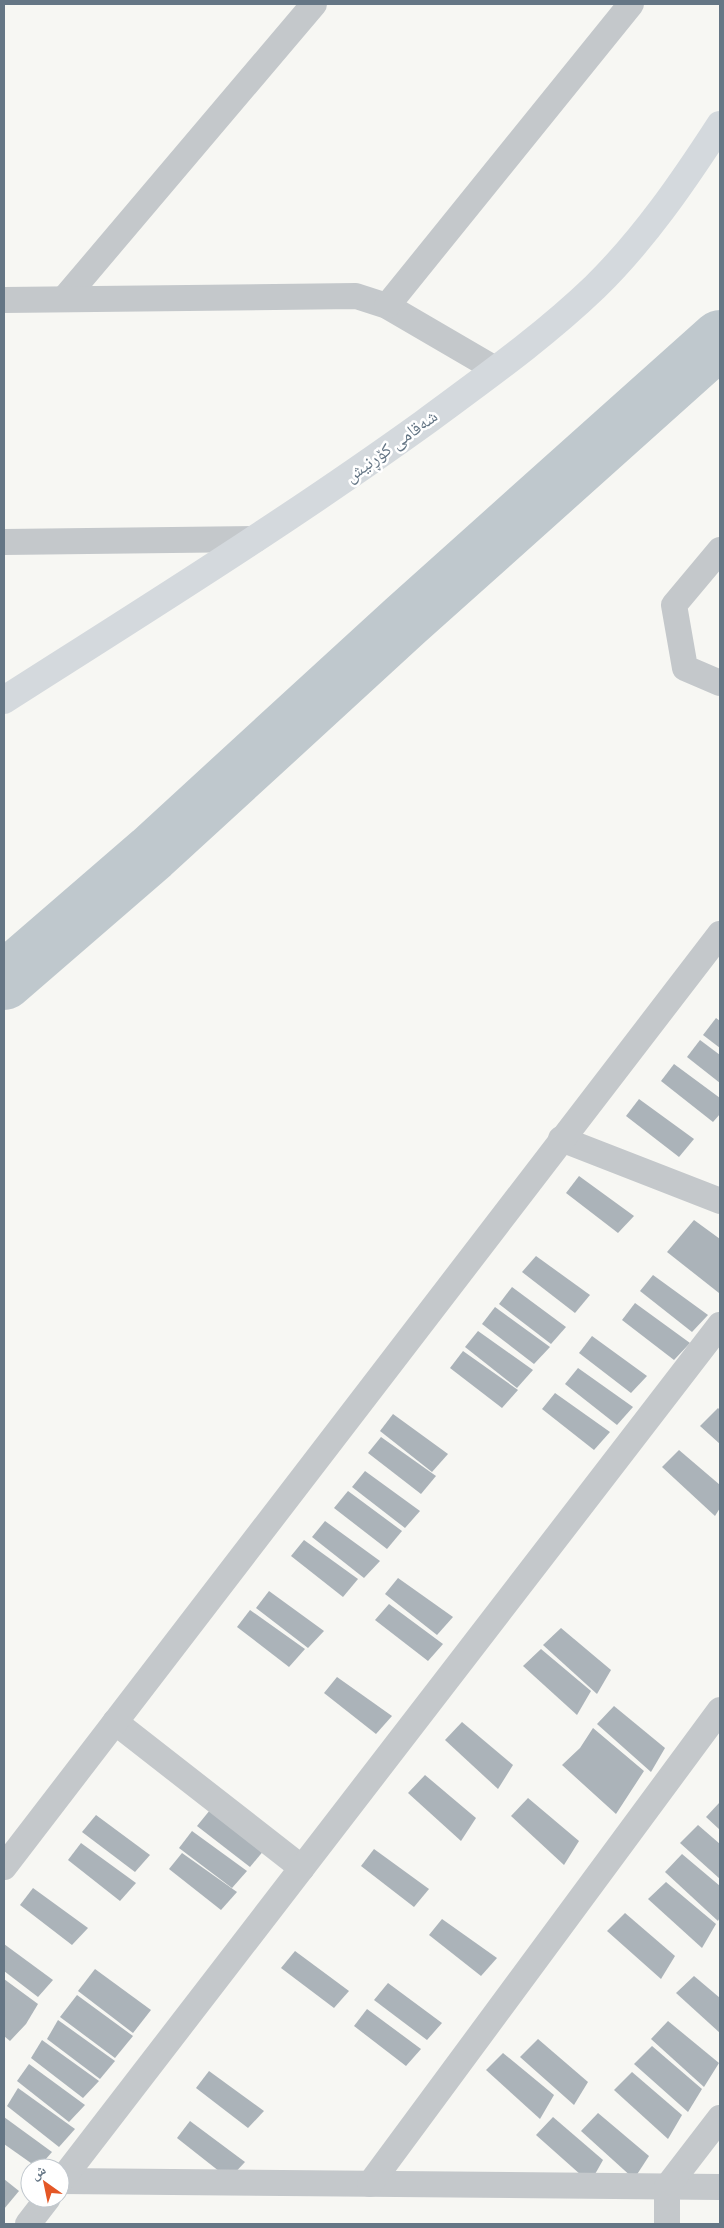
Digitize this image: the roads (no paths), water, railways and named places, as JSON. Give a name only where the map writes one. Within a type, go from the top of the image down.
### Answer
[{"type":"main road","name":"شەقامی کۆڕنیش","points":[[4,700],[256,539],[354,473],[564,316],[626,254],[692,168],[720,125]]},
{"type":"street","points":[[64,299],[314,4]]},
{"type":"street","points":[[387,306],[630,4]]},
{"type":"street","points":[[4,300],[356,296],[387,306],[495,369]]},
{"type":"street","points":[[4,542],[256,539]]},
{"type":"street","points":[[720,550],[674,605],[685,668],[720,683]]},
{"type":"street","points":[[4,1867],[561,1139],[717,943]]},
{"type":"street","points":[[561,1139],[720,1201]]},
{"type":"street","points":[[70,2169],[720,1325]]},
{"type":"street","points":[[370,2184],[720,1710]]},
{"type":"street","points":[[114,1722],[302,1868]]},
{"type":"street","points":[[667,2224],[667,2188],[720,2118]]},
{"type":"street","points":[[70,2182],[720,2188]]},
{"type":"street","points":[[28,2224],[40,2208]]},
{"type":"waterway","points":[[4,981],[152,853],[405,621],[720,339]]}]
